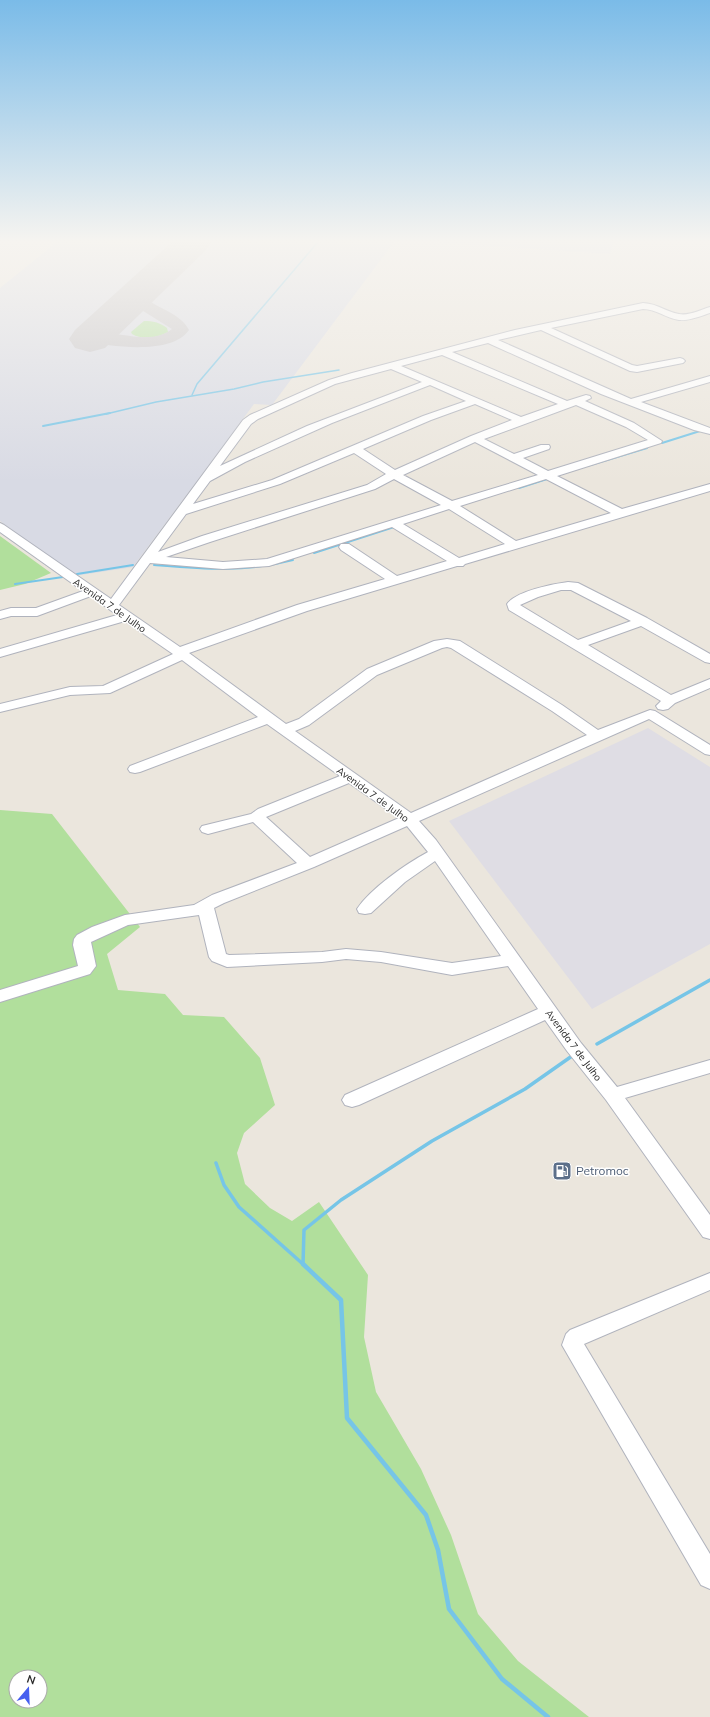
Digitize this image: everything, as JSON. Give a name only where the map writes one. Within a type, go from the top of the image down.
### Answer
[{"type":"street","points":[[112,606],[149,559],[234,439],[247,422],[254,417],[332,382],[489,340],[570,322]]},
{"type":"street","points":[[543,328],[630,368],[637,369],[680,361]]},
{"type":"street","points":[[489,340],[605,392],[698,428],[710,431]]},
{"type":"street","points":[[149,559],[204,564],[253,565],[292,555],[450,505],[549,476],[657,441],[630,425],[443,352]]},
{"type":"street","points":[[391,365],[520,420]]},
{"type":"street","points":[[631,402],[710,379]]},
{"type":"street","points":[[207,478],[277,443],[314,427],[379,400],[431,382]]},
{"type":"street","points":[[149,559],[206,539],[359,492],[372,487],[393,474],[474,438],[520,420],[605,392]]},
{"type":"street","points":[[182,511],[276,482],[427,418],[475,401]]},
{"type":"street","points":[[474,438],[622,514]]},
{"type":"street","points":[[513,458],[545,447]]},
{"type":"street","points":[[355,449],[393,474],[450,505],[515,545]]},
{"type":"street","points":[[0,708],[70,691],[105,690],[181,654],[302,608],[459,563],[710,487]]},
{"type":"street","points":[[393,523],[459,563]]},
{"type":"street","name":"Avenida 7 de Julho","points":[[0,527],[181,654],[409,819],[437,853],[574,1047],[613,1095],[710,1231]]},
{"type":"street","points":[[345,546],[396,581]]},
{"type":"street","points":[[670,700],[576,645],[514,607],[513,604],[567,584],[580,588],[710,659]]},
{"type":"street","points":[[0,615],[11,612],[38,612],[91,592]]},
{"type":"street","points":[[0,653],[127,616]]},
{"type":"street","points":[[576,645],[642,621]]},
{"type":"street","points":[[285,730],[304,722],[378,669],[425,650],[447,643],[455,644],[557,708],[597,736]]},
{"type":"street","points":[[0,996],[84,970],[87,966],[82,945],[83,939],[98,931],[125,920],[181,913],[205,907],[218,899],[308,864],[650,714],[670,700],[710,684]]},
{"type":"street","points":[[650,714],[710,750]]},
{"type":"street","points":[[135,769],[269,718]]},
{"type":"street","points":[[208,829],[256,817],[263,812],[350,777]]},
{"type":"street","points":[[256,817],[308,864]]},
{"type":"street","points":[[365,909],[384,889],[406,872],[437,853]]},
{"type":"street","points":[[205,907],[215,950],[218,957],[227,961],[314,958],[346,954],[381,957],[452,969],[512,960]]},
{"type":"street","points":[[352,1100],[549,1011]]},
{"type":"street","points":[[613,1095],[710,1066]]},
{"type":"street","points":[[710,1281],[578,1336],[574,1340],[573,1344],[710,1577]]},
{"type":"shaded area","points":[[0,322],[334,322],[272,405],[254,404],[133,567],[74,576],[0,521]]},
{"type":"shaded area","points":[[648,728],[710,767],[710,944],[592,1009],[449,821]]},
{"type":"green space","points":[[143,322],[154,322],[161,324],[167,328],[168,332],[160,336],[145,338],[136,336],[131,332]]},
{"type":"green space","points":[[0,536],[51,573],[25,584],[0,590]]},
{"type":"green space","points":[[0,810],[52,814],[140,927],[107,954],[118,990],[165,994],[183,1015],[224,1017],[260,1058],[275,1105],[244,1133],[237,1153],[245,1184],[270,1208],[292,1221],[319,1202],[368,1275],[364,1337],[376,1392],[421,1469],[451,1535],[478,1614],[518,1661],[589,1717],[0,1717]]},
{"type":"waterway","points":[[192,395],[197,384],[250,322]]},
{"type":"waterway","points":[[106,414],[156,402],[234,389],[263,382],[339,370]]},
{"type":"waterway","points":[[43,426],[110,413]]},
{"type":"waterway","points":[[662,443],[700,431]]},
{"type":"waterway","points":[[587,466],[647,448]]},
{"type":"waterway","points":[[519,488],[550,478]]},
{"type":"waterway","points":[[314,553],[394,527]]},
{"type":"waterway","points":[[154,565],[224,569],[258,567],[293,560]]},
{"type":"waterway","points":[[77,574],[133,565]]},
{"type":"waterway","points":[[15,584],[63,577]]},
{"type":"waterway","points":[[597,1044],[710,980]]},
{"type":"waterway","points":[[548,1717],[502,1679],[449,1609],[438,1550],[426,1515],[347,1418],[341,1300],[303,1264],[304,1230],[341,1200],[432,1141],[525,1089],[572,1056]]},
{"type":"waterway","points":[[216,1163],[224,1185],[239,1207],[304,1265]]},
{"type":"taxiway","points":[[92,337],[152,342],[173,336],[181,330],[174,322]]},
{"type":"runway","points":[[90,339],[108,322]]},
{"type":"place","name":"Petromoc","points":[[562,1171]]}]
